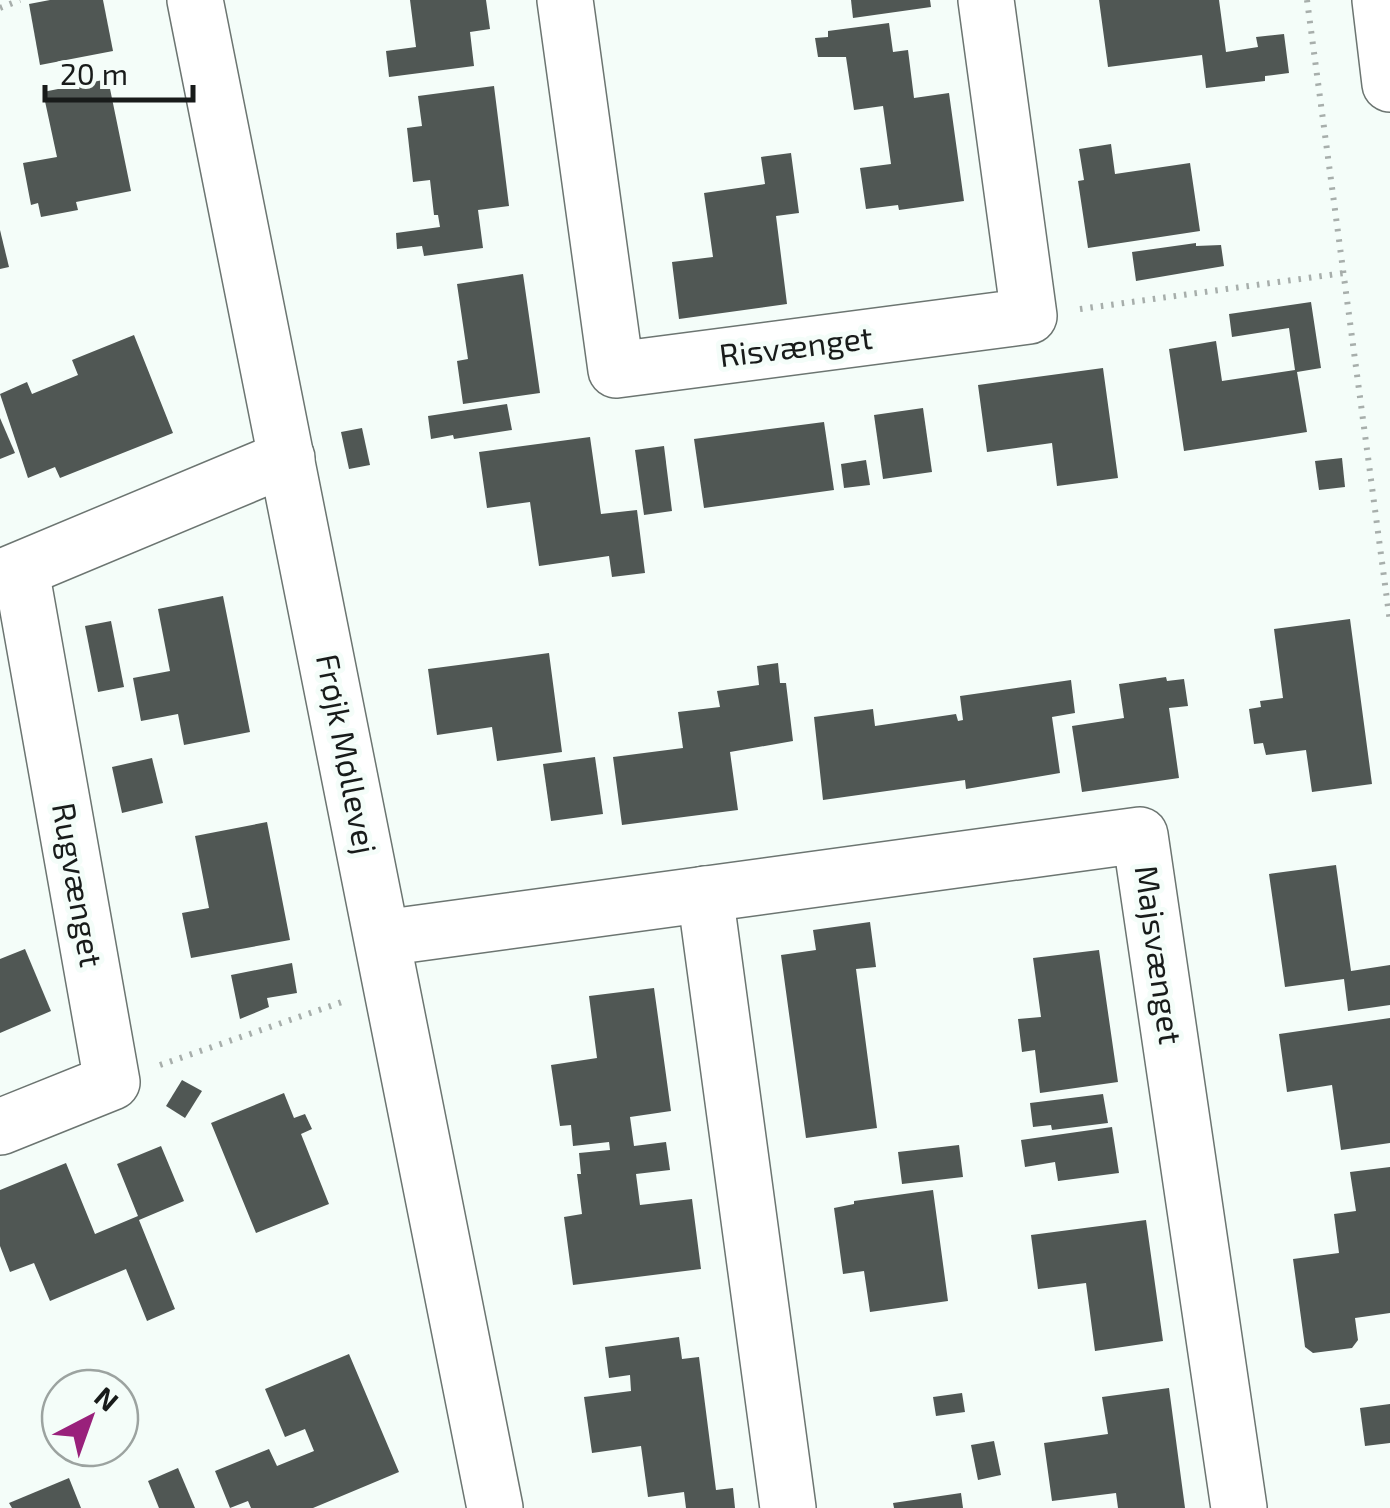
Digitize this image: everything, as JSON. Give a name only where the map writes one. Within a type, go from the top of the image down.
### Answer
[{"type":"street","name":"Frøjk Møllevej","points":[[195,0],[494,1508]]},
{"type":"street","name":"Risvænget","points":[[565,0],[616,370],[1030,316]]},
{"type":"street","points":[[986,0],[1030,316]]},
{"type":"street","points":[[1380,0],[1390,84]]},
{"type":"street","name":"Rugvænget","points":[[112,1082],[10,574],[287,458]]},
{"type":"street","name":"Majsvænget","points":[[383,938],[1140,835],[1239,1508]]},
{"type":"street","points":[[705,894],[788,1508]]},
{"type":"street","points":[[0,1127],[112,1082]]},
{"type":"path","points":[[0,8],[20,0]]},
{"type":"path","points":[[1307,0],[1390,622]]},
{"type":"path","points":[[1030,316],[1344,273]]},
{"type":"path","points":[[112,1082],[345,1001]]},
{"type":"building","points":[[103,0],[113,51],[40,65],[29,4]]},
{"type":"building","points":[[410,0],[486,0],[490,29],[470,32],[474,66],[389,77],[386,51],[416,47]]},
{"type":"building","points":[[851,0],[930,0],[931,7],[853,18]]},
{"type":"building","points":[[1099,0],[1219,0],[1226,52],[1258,47],[1256,37],[1284,34],[1289,73],[1265,76],[1265,81],[1206,88],[1202,55],[1108,67]]},
{"type":"building","points":[[889,23],[893,52],[908,50],[914,98],[949,93],[964,201],[899,210],[898,205],[866,209],[860,168],[891,164],[883,106],[854,110],[846,57],[818,57],[815,38],[828,37],[828,31]]},
{"type":"building","points":[[108,79],[131,191],[76,202],[78,210],[41,217],[38,203],[31,205],[23,163],[57,157],[43,92]]},
{"type":"building","points":[[494,86],[509,206],[478,210],[483,248],[424,256],[422,246],[397,249],[396,233],[440,227],[438,215],[434,215],[430,180],[413,182],[407,128],[422,126],[418,96]]},
{"type":"building","points":[[1111,144],[1115,174],[1190,163],[1200,231],[1088,248],[1078,181],[1084,180],[1079,149]]},
{"type":"building","points":[[791,153],[799,213],[776,216],[787,304],[679,319],[672,262],[713,257],[704,193],[765,184],[761,157]]},
{"type":"building","points":[[0,230],[9,267],[0,269]]},
{"type":"building","points":[[1196,243],[1221,245],[1224,266],[1136,281],[1132,252]]},
{"type":"building","points":[[523,274],[540,393],[463,404],[457,361],[468,359],[457,284]]},
{"type":"building","points":[[1311,302],[1321,368],[1297,372],[1307,432],[1184,451],[1169,349],[1216,341],[1222,381],[1295,370],[1289,328],[1232,337],[1229,314]]},
{"type":"building","points":[[134,335],[173,433],[60,478],[55,467],[28,478],[0,394],[27,382],[32,394],[78,375],[72,360]]},
{"type":"building","points":[[1103,368],[1118,478],[1057,486],[1052,443],[987,452],[978,385]]},
{"type":"building","points":[[507,404],[512,430],[431,439],[428,416]]},
{"type":"building","points":[[923,408],[932,472],[883,479],[874,415]]},
{"type":"building","points":[[0,418],[15,453],[0,459]]},
{"type":"building","points":[[824,422],[834,490],[704,508],[694,439]]},
{"type":"building","points":[[362,428],[370,465],[349,469],[341,432]]},
{"type":"building","points":[[590,437],[601,514],[637,510],[645,573],[612,577],[609,556],[539,566],[530,502],[487,508],[479,452]]},
{"type":"building","points":[[664,446],[672,511],[644,515],[635,450]]},
{"type":"building","points":[[1342,458],[1345,487],[1319,490],[1315,461]]},
{"type":"building","points":[[866,460],[870,485],[844,488],[841,464]]},
{"type":"building","points":[[223,596],[250,732],[184,745],[178,714],[141,721],[133,678],[170,671],[158,609]]},
{"type":"building","points":[[1350,619],[1372,784],[1312,792],[1306,750],[1266,755],[1263,743],[1254,744],[1249,709],[1261,707],[1260,701],[1283,698],[1274,629]]},
{"type":"building","points":[[111,621],[124,687],[98,692],[85,626]]},
{"type":"building","points":[[549,653],[562,752],[497,761],[492,727],[437,735],[428,669]]},
{"type":"building","points":[[778,663],[780,683],[786,683],[793,741],[730,752],[738,810],[622,825],[613,757],[683,748],[678,712],[720,707],[717,691],[759,685],[757,666]]},
{"type":"building","points":[[1166,677],[1167,681],[1184,679],[1188,706],[1169,708],[1179,778],[1082,792],[1072,726],[1124,718],[1119,684]]},
{"type":"building","points":[[1071,680],[1075,713],[1052,717],[1060,773],[966,789],[965,780],[823,800],[814,717],[873,709],[875,726],[956,714],[958,721],[963,720],[960,696]]},
{"type":"building","points":[[595,757],[603,814],[551,821],[543,764]]},
{"type":"building","points":[[152,758],[163,803],[122,813],[112,767]]},
{"type":"building","points":[[267,822],[290,940],[191,958],[182,913],[209,908],[195,836]]},
{"type":"building","points":[[1336,865],[1351,971],[1390,965],[1390,1005],[1348,1011],[1344,979],[1285,987],[1269,874]]},
{"type":"building","points":[[870,922],[876,967],[856,969],[877,1128],[806,1138],[781,955],[816,950],[813,930]]},
{"type":"building","points":[[25,949],[51,1011],[0,1033],[0,959]]},
{"type":"building","points":[[1099,950],[1118,1082],[1040,1093],[1035,1050],[1022,1052],[1018,1019],[1041,1017],[1033,958]]},
{"type":"building","points":[[292,963],[297,993],[267,998],[269,1007],[240,1019],[231,975]]},
{"type":"building","points":[[654,988],[671,1111],[630,1117],[634,1146],[666,1142],[670,1170],[636,1174],[640,1205],[692,1199],[701,1269],[573,1285],[564,1217],[582,1214],[577,1174],[581,1174],[579,1153],[610,1150],[609,1142],[573,1146],[571,1125],[560,1126],[551,1065],[597,1058],[589,996]]},
{"type":"building","points":[[1390,1018],[1390,1143],[1341,1150],[1332,1085],[1287,1092],[1279,1034]]},
{"type":"building","points":[[182,1080],[202,1091],[185,1118],[166,1106]]},
{"type":"building","points":[[284,1093],[294,1118],[305,1114],[312,1129],[301,1134],[329,1204],[256,1233],[211,1123]]},
{"type":"building","points":[[1103,1094],[1108,1123],[1052,1130],[1051,1125],[1033,1127],[1030,1103]]},
{"type":"building","points":[[1112,1127],[1119,1173],[1058,1181],[1055,1162],[1025,1167],[1021,1140]]},
{"type":"building","points":[[959,1145],[963,1177],[902,1184],[898,1152]]},
{"type":"building","points":[[161,1146],[184,1201],[139,1220],[175,1309],[147,1321],[126,1269],[50,1301],[34,1263],[10,1272],[0,1246],[0,1190],[66,1163],[95,1234],[138,1216],[117,1164]]},
{"type":"building","points":[[1390,1167],[1390,1313],[1355,1318],[1358,1340],[1352,1348],[1313,1353],[1305,1347],[1293,1259],[1339,1253],[1334,1214],[1356,1211],[1350,1172]]},
{"type":"building","points":[[933,1190],[948,1301],[870,1312],[864,1271],[843,1274],[834,1208],[854,1201]]},
{"type":"building","points":[[1146,1220],[1163,1341],[1095,1351],[1086,1283],[1038,1289],[1031,1235]]},
{"type":"building","points":[[679,1337],[682,1359],[699,1357],[716,1490],[733,1488],[735,1508],[686,1508],[684,1492],[648,1497],[641,1446],[592,1453],[584,1397],[631,1391],[630,1375],[609,1378],[605,1347]]},
{"type":"building","points":[[349,1354],[399,1472],[313,1508],[251,1508],[248,1501],[230,1508],[215,1471],[269,1449],[277,1466],[314,1451],[305,1429],[285,1437],[265,1389]]},
{"type":"building","points":[[1169,1388],[1185,1508],[1118,1508],[1116,1493],[1052,1501],[1044,1443],[1108,1434],[1102,1397]]},
{"type":"building","points":[[962,1393],[965,1412],[936,1416],[933,1397]]},
{"type":"building","points":[[1390,1404],[1390,1443],[1365,1446],[1360,1408]]},
{"type":"building","points":[[994,1441],[1001,1475],[978,1480],[971,1445]]},
{"type":"building","points":[[178,1468],[195,1508],[159,1508],[148,1481]]},
{"type":"building","points":[[69,1478],[81,1508],[12,1508],[9,1503]]},
{"type":"building","points":[[961,1493],[963,1508],[894,1508],[893,1503]]}]
